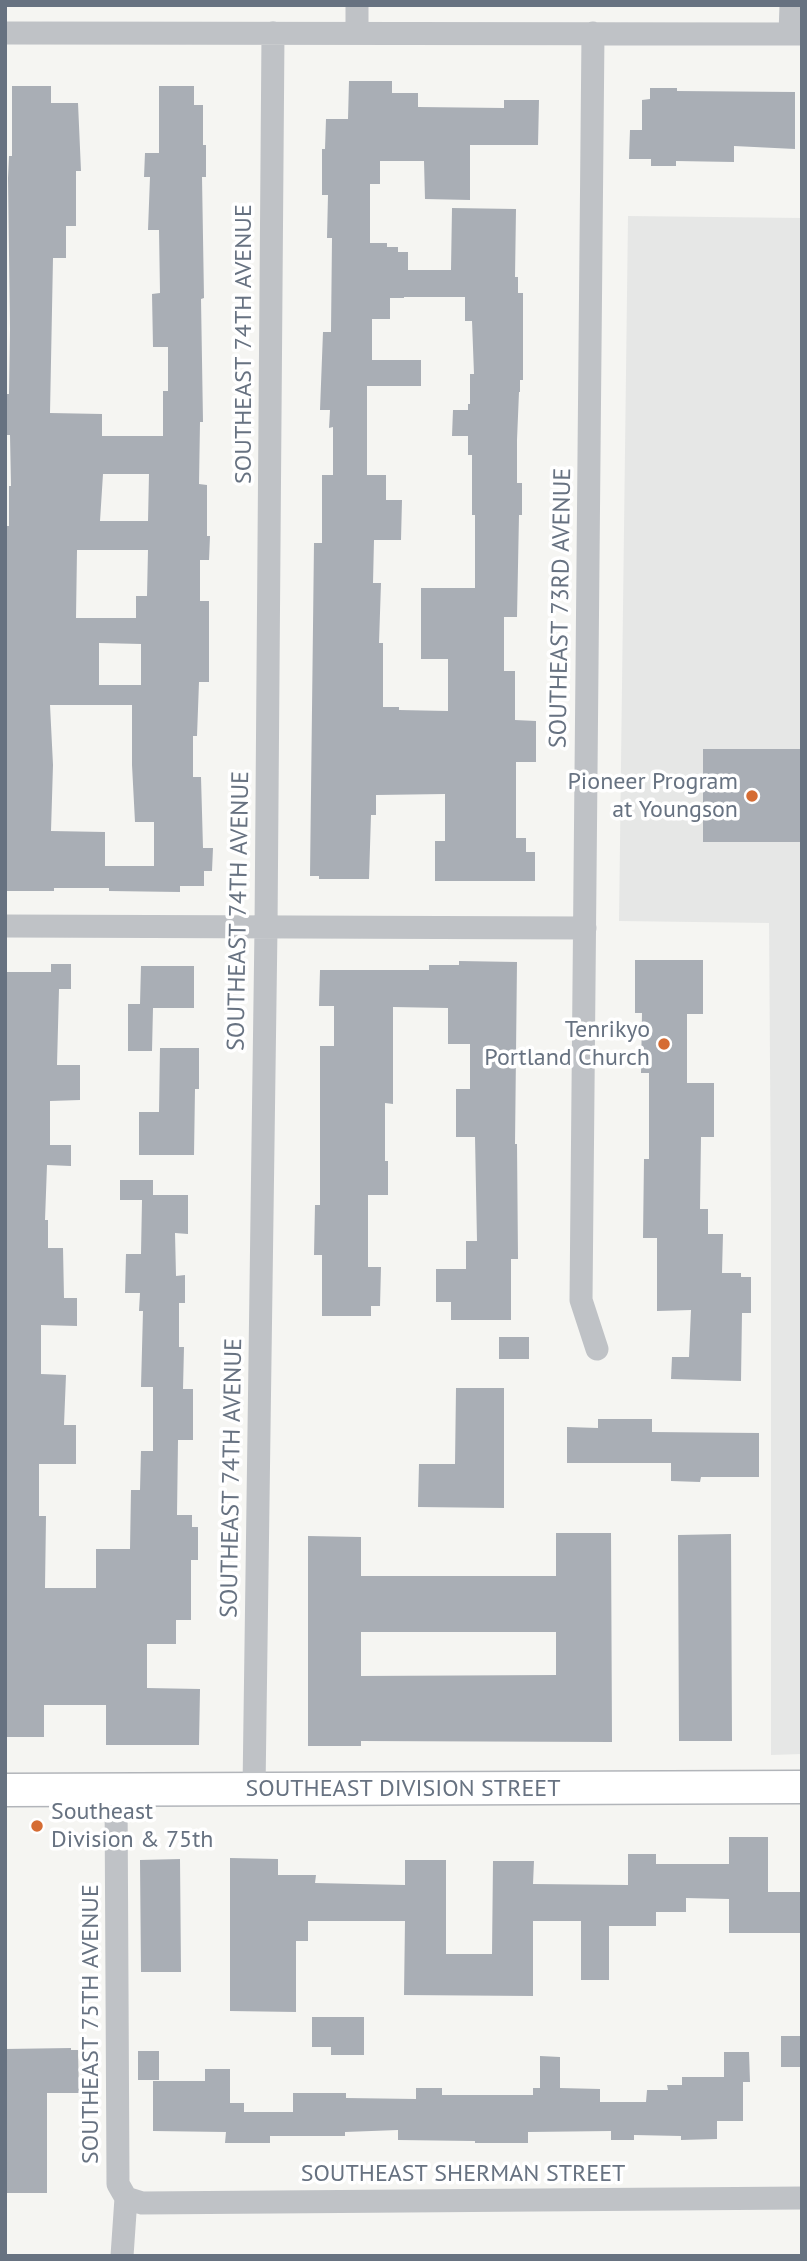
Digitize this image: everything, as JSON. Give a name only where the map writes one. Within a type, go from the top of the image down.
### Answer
[{"type":"main road","name":"SOUTHEAST DIVISION STREET","points":[[5,1790],[802,1787]]},
{"type":"street","points":[[357,5],[357,33]]},
{"type":"street","points":[[5,33],[796,34],[790,5]]},
{"type":"street","name":"SOUTHEAST 74TH AVENUE","points":[[254,1789],[266,928],[273,33]]},
{"type":"street","name":"SOUTHEAST 73RD AVENUE","points":[[593,33],[580,1300],[597,1349]]},
{"type":"street","points":[[5,926],[584,928]]},
{"type":"street","name":"SOUTHEAST 75TH AVENUE","points":[[116,1790],[118,2184],[126,2198],[122,2256]]},
{"type":"street","name":"SOUTHEAST SHERMAN STREET","points":[[126,2198],[142,2203],[156,2203],[802,2198]]},
{"type":"shaded area","points":[[628,216],[802,218],[802,1754],[771,1755],[769,923],[619,921]]},
{"type":"building","points":[[349,81],[392,81],[392,93],[418,93],[418,107],[504,108],[504,100],[539,100],[538,145],[470,145],[470,200],[425,199],[424,161],[380,161],[380,184],[370,184],[370,243],[387,243],[387,247],[398,247],[398,252],[408,252],[408,270],[451,270],[452,208],[516,209],[515,277],[518,277],[518,293],[523,293],[523,380],[520,380],[517,440],[517,483],[522,483],[522,515],[519,515],[517,617],[504,617],[504,671],[515,671],[515,720],[536,721],[536,762],[516,762],[516,838],[526,838],[526,852],[535,852],[535,881],[435,881],[435,841],[445,841],[445,794],[376,795],[376,815],[371,815],[369,879],[319,879],[319,876],[310,876],[314,543],[322,543],[322,475],[333,475],[333,427],[329,428],[330,410],[320,410],[323,332],[331,332],[332,238],[327,238],[328,195],[322,195],[322,149],[325,149],[326,119],[348,119]],"holes":[[[465,297],[465,321],[472,321],[474,374],[470,374],[468,410],[453,410],[452,436],[468,436],[468,455],[472,455],[475,588],[421,588],[421,659],[448,659],[448,711],[399,710],[399,707],[383,707],[383,643],[379,643],[381,583],[373,583],[374,540],[401,540],[402,500],[386,500],[386,475],[367,475],[367,386],[421,386],[421,360],[372,360],[372,319],[390,319],[390,298]]]},
{"type":"building","points":[[12,86],[51,86],[51,103],[78,103],[81,171],[76,171],[76,226],[66,226],[66,258],[53,258],[50,413],[102,414],[102,436],[163,436],[163,391],[168,391],[168,347],[153,347],[152,294],[160,293],[159,230],[148,230],[150,177],[144,177],[145,153],[159,153],[159,86],[194,86],[194,105],[203,105],[206,177],[202,177],[203,422],[200,422],[199,484],[207,485],[207,536],[210,536],[209,560],[200,560],[200,601],[209,601],[209,682],[199,682],[197,736],[193,736],[193,777],[201,777],[203,848],[213,848],[212,871],[204,871],[204,886],[180,886],[180,892],[109,891],[109,888],[7,891],[5,888],[5,588],[6,526],[9,526],[11,486],[10,435],[5,435],[5,414],[6,394],[9,394],[8,178],[9,156],[12,156]],"holes":[[[103,474],[149,474],[148,521],[100,521]],[[77,550],[148,550],[147,596],[136,596],[136,618],[76,618]],[[99,643],[141,644],[141,685],[99,685]],[[50,705],[132,705],[135,822],[154,822],[154,866],[105,866],[105,832],[51,831],[53,765]]]},
{"type":"building","points":[[650,88],[677,88],[677,91],[795,92],[795,149],[734,146],[734,162],[676,161],[676,166],[651,166],[651,159],[629,159],[630,130],[642,130],[642,100],[650,99]]},
{"type":"building","name":"Pioneer Program at Youngson","points":[[703,749],[802,749],[802,842],[703,842]]},
{"type":"building","points":[[635,960],[703,960],[703,1014],[687,1014],[687,1083],[714,1083],[714,1137],[701,1137],[700,1209],[708,1209],[708,1234],[723,1234],[722,1273],[741,1273],[741,1277],[751,1277],[751,1313],[742,1313],[741,1381],[671,1379],[672,1357],[689,1357],[691,1310],[657,1311],[657,1238],[643,1238],[644,1159],[649,1159],[649,1073],[641,1073],[642,1013],[635,1013]]},
{"type":"building","points":[[459,961],[517,962],[515,1144],[518,1259],[511,1259],[511,1320],[451,1320],[451,1302],[436,1302],[436,1269],[466,1269],[466,1241],[477,1241],[475,1137],[456,1137],[456,1089],[470,1089],[470,1044],[448,1044],[448,1008],[393,1007],[393,1104],[385,1103],[388,1195],[368,1195],[368,1267],[381,1267],[380,1306],[371,1306],[371,1316],[322,1316],[322,1255],[314,1255],[315,1205],[320,1205],[320,1046],[334,1046],[334,1006],[319,1006],[320,970],[429,970],[429,965],[459,965]]},
{"type":"building","points":[[51,964],[71,964],[71,989],[59,989],[57,1065],[80,1065],[80,1100],[50,1101],[50,1145],[71,1145],[71,1166],[47,1165],[45,1220],[48,1220],[48,1248],[63,1248],[64,1298],[77,1298],[77,1326],[41,1325],[41,1374],[66,1375],[64,1425],[76,1425],[76,1464],[39,1464],[39,1516],[46,1516],[45,1588],[96,1588],[96,1549],[130,1549],[131,1490],[140,1490],[141,1451],[153,1451],[153,1387],[141,1387],[143,1311],[139,1311],[140,1293],[125,1293],[126,1254],[141,1254],[142,1200],[120,1200],[120,1180],[153,1180],[153,1195],[188,1195],[188,1234],[175,1233],[176,1276],[185,1275],[185,1303],[179,1303],[179,1347],[184,1347],[183,1389],[193,1389],[193,1440],[178,1440],[177,1515],[192,1515],[192,1527],[198,1527],[198,1560],[191,1560],[191,1620],[176,1620],[176,1644],[147,1644],[147,1688],[200,1689],[199,1745],[106,1745],[106,1705],[44,1705],[44,1737],[5,1737],[5,972],[51,972]]},
{"type":"building","points":[[141,966],[194,966],[194,1008],[153,1008],[152,1051],[128,1051],[128,1004],[140,1004]]},
{"type":"building","points":[[160,1048],[199,1048],[194,1155],[139,1155],[139,1112],[159,1112]]},
{"type":"building","points":[[499,1337],[529,1337],[529,1359],[499,1359]]},
{"type":"building","points":[[456,1388],[504,1388],[504,1508],[418,1507],[419,1464],[455,1464]]},
{"type":"building","points":[[598,1419],[652,1419],[652,1432],[759,1433],[759,1477],[701,1477],[700,1482],[671,1481],[671,1463],[567,1463],[567,1427],[598,1428]]},
{"type":"building","points":[[556,1533],[611,1533],[612,1742],[361,1741],[361,1746],[308,1746],[308,1536],[361,1537],[361,1576],[556,1576]],"holes":[[[361,1632],[556,1632],[556,1675],[361,1676]]]},
{"type":"building","points":[[731,1534],[732,1741],[679,1741],[678,1535]]},
{"type":"building","points":[[729,1837],[768,1837],[768,1892],[802,1892],[802,1933],[729,1933],[729,1899],[686,1898],[686,1912],[656,1912],[656,1926],[609,1926],[609,1980],[581,1980],[581,1921],[533,1921],[533,1996],[404,1995],[405,1921],[308,1921],[308,1941],[296,1941],[296,2012],[230,2011],[230,1858],[278,1859],[278,1875],[316,1875],[315,1883],[405,1885],[405,1860],[446,1860],[446,1954],[492,1954],[493,1861],[534,1861],[533,1884],[628,1885],[628,1854],[656,1854],[656,1864],[729,1864]]},
{"type":"building","points":[[180,1859],[181,1972],[141,1972],[140,1860]]},
{"type":"building","points":[[312,2017],[364,2017],[364,2055],[331,2055],[331,2047],[312,2047]]},
{"type":"building","points":[[781,2036],[802,2036],[802,2067],[781,2067]]},
{"type":"building","points":[[5,2049],[78,2050],[79,2093],[47,2093],[47,2193],[5,2193]]},
{"type":"building","points":[[138,2051],[159,2051],[159,2080],[138,2080]]},
{"type":"building","points":[[724,2052],[749,2052],[750,2082],[743,2082],[743,2121],[717,2121],[717,2139],[681,2140],[681,2136],[634,2135],[634,2140],[611,2140],[611,2131],[528,2132],[528,2143],[475,2143],[398,2140],[398,2130],[345,2132],[345,2136],[270,2136],[270,2143],[225,2143],[226,2132],[153,2131],[153,2081],[205,2081],[205,2069],[230,2069],[230,2103],[244,2103],[244,2112],[293,2112],[293,2093],[346,2093],[346,2098],[416,2099],[416,2088],[442,2088],[442,2095],[533,2095],[533,2088],[540,2088],[540,2056],[560,2057],[560,2088],[600,2089],[600,2102],[646,2102],[647,2090],[668,2090],[667,2085],[682,2085],[682,2077],[724,2077]]},
{"type":"place","name":"Pioneer Program at Youngson","points":[[752,796]]},
{"type":"place","name":"Tenrikyo Portland Church","points":[[664,1044]]},
{"type":"place","name":"Southeast Division & 75th","points":[[37,1826]]}]
